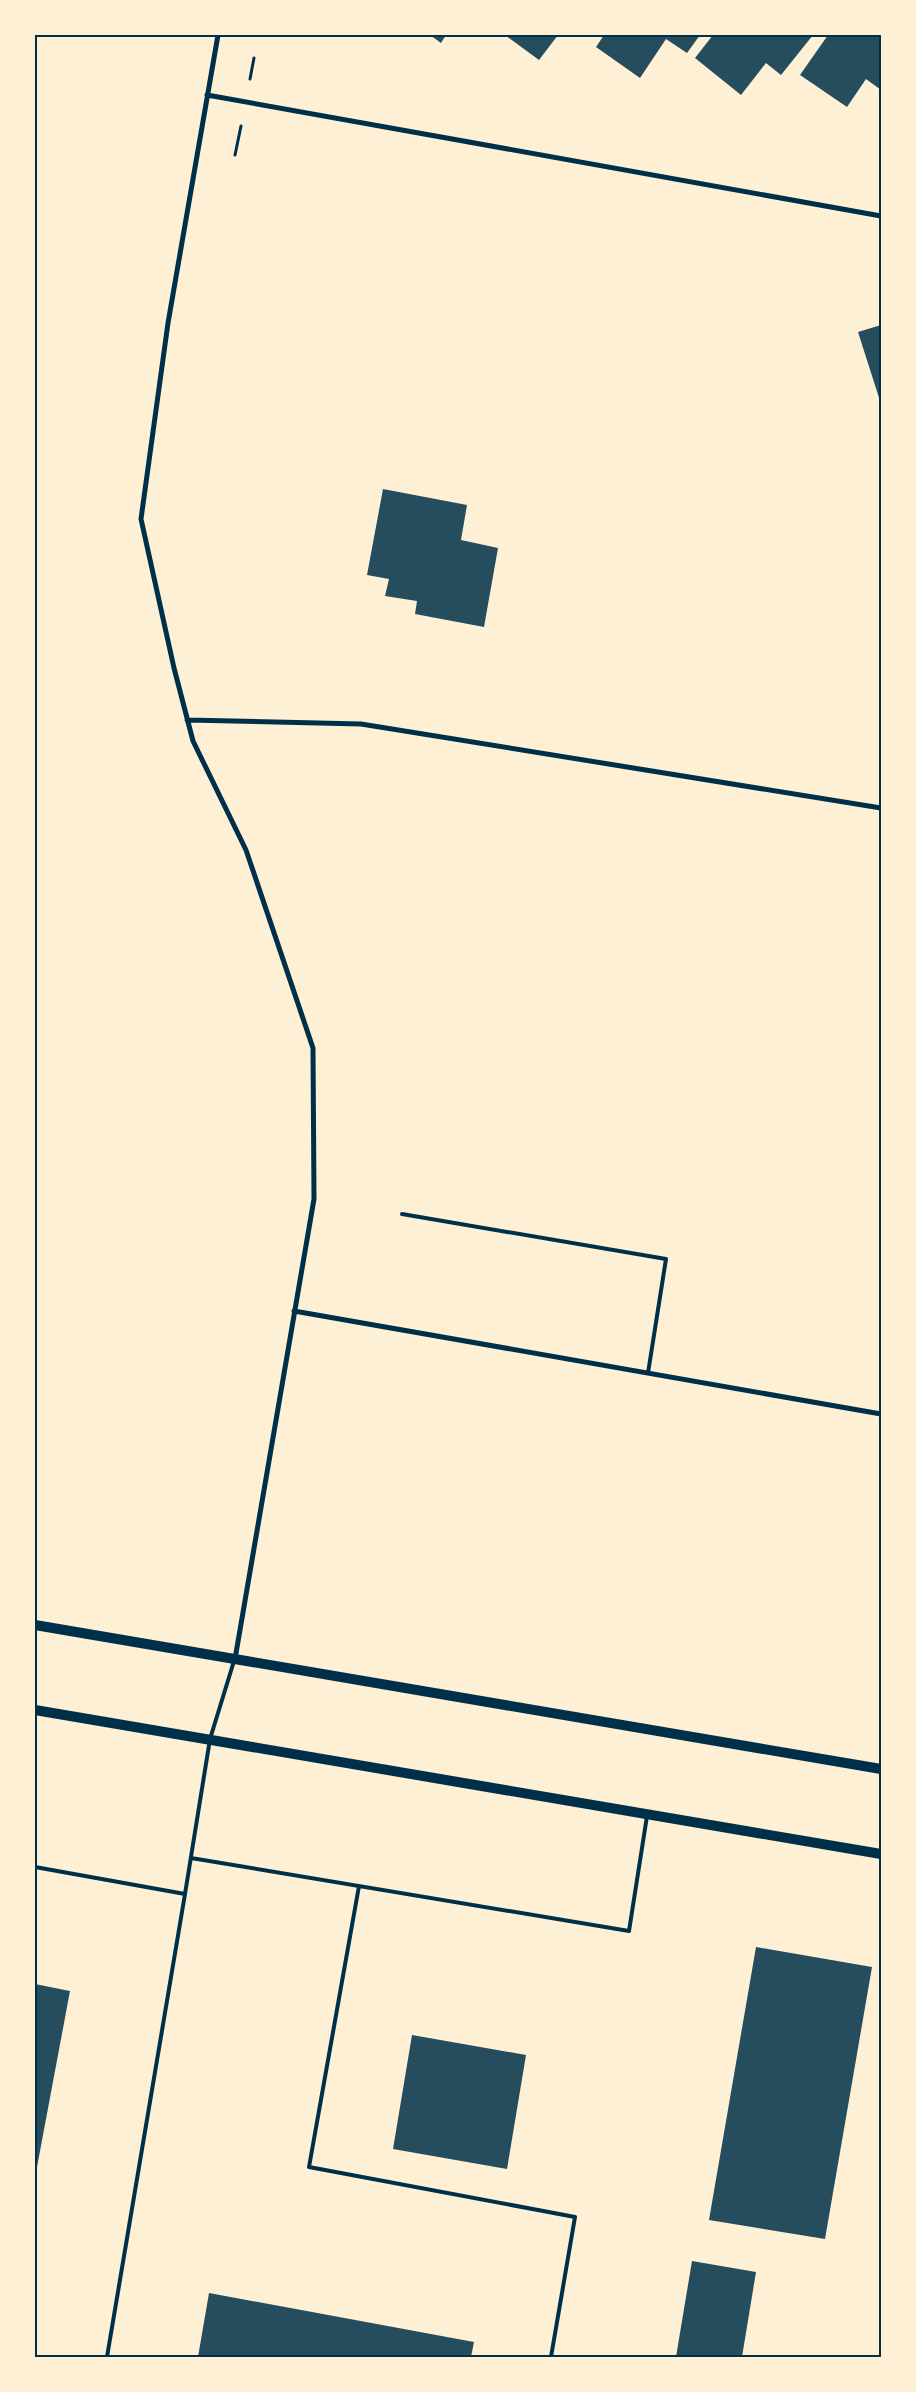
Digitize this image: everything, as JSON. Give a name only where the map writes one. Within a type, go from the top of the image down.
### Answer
[{"type":"main road","points":[[35,1625],[881,1769]]},
{"type":"main road","points":[[35,1710],[881,1854]]},
{"type":"street","points":[[218,35],[168,323],[141,518],[174,668],[193,741],[246,850],[313,1048],[314,1199],[235,1659]]},
{"type":"street","points":[[207,95],[881,216]]},
{"type":"street","points":[[187,720],[361,724],[881,808]]},
{"type":"street","points":[[294,1311],[881,1414]]},
{"type":"lane","points":[[402,1214],[666,1259],[648,1373]]},
{"type":"lane","points":[[107,2357],[210,1739],[235,1659]]},
{"type":"lane","points":[[191,1858],[629,1931],[648,1814]]},
{"type":"lane","points":[[35,1866],[185,1894]]},
{"type":"lane","points":[[358,1886],[309,2168],[575,2217],[551,2357]]},
{"type":"building","points":[[430,35],[446,35],[441,43]]},
{"type":"building","points":[[505,35],[558,35],[539,60]]},
{"type":"building","points":[[604,35],[700,35],[687,53],[666,39],[640,78],[596,47]]},
{"type":"building","points":[[713,35],[813,35],[781,75],[766,63],[741,95],[695,58]]},
{"type":"building","points":[[828,35],[881,35],[881,90],[866,79],[847,107],[800,75]]},
{"type":"building","points":[[881,325],[881,404],[858,332]]},
{"type":"building","points":[[383,489],[467,505],[461,540],[498,548],[484,627],[415,614],[417,601],[385,596],[389,579],[367,575]]},
{"type":"building","points":[[756,1947],[872,1967],[825,2239],[709,2220]]},
{"type":"building","points":[[35,1984],[70,1991],[37,2167],[35,2167]]},
{"type":"building","points":[[412,2035],[526,2055],[507,2169],[393,2149]]},
{"type":"building","points":[[692,2261],[756,2272],[742,2357],[676,2357]]},
{"type":"building","points":[[209,2293],[474,2342],[471,2357],[198,2357]]}]
